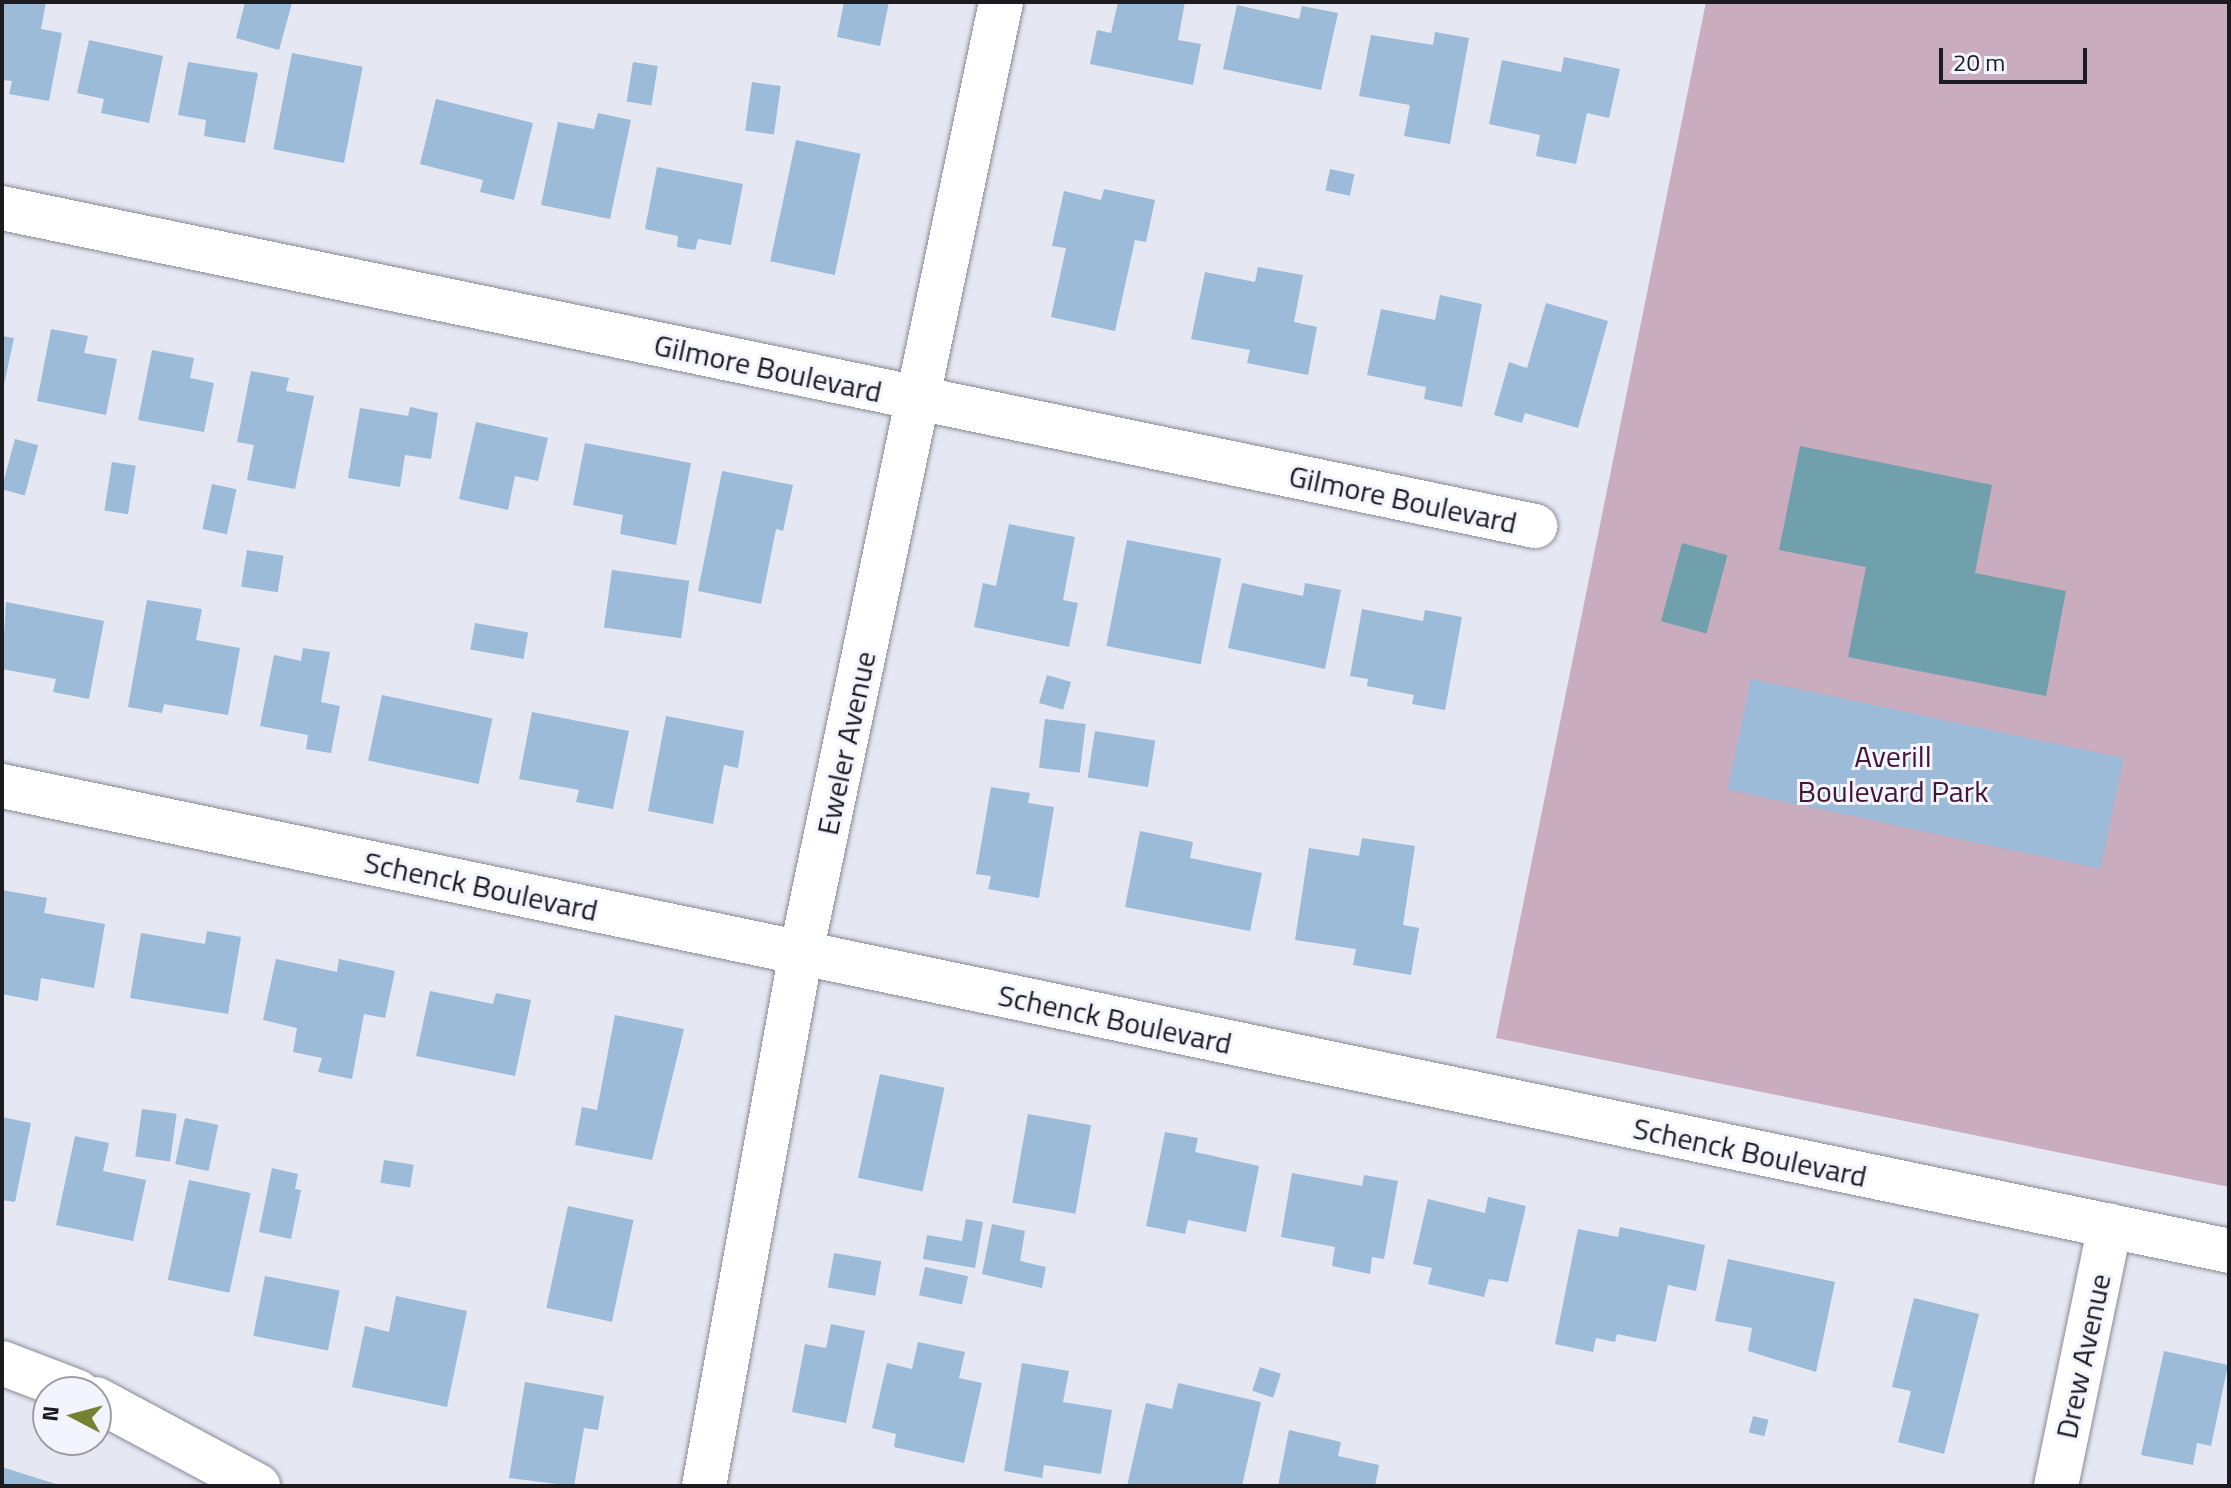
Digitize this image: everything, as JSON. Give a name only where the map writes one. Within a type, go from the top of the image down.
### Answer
[{"type":"street","name":"Eweler Avenue","points":[[704,1486],[801,953],[1001,2]]},
{"type":"street","name":"Gilmore Boulevard","points":[[2,208],[1535,526]]},
{"type":"street","name":"Schenck Boulevard","points":[[2,786],[2229,1251]]},
{"type":"street","name":"Drew Avenue","points":[[2056,1486],[2110,1226]]},
{"type":"street","points":[[2,1363],[36,1376]]},
{"type":"street","points":[[112,1408],[258,1486]]},
{"type":"green space","name":"Averill Boulevard Park","points":[[1706,2],[2229,2],[2229,1187],[1496,1038]]},
{"type":"water","points":[[1800,446],[1992,485],[1975,573],[2066,591],[2046,696],[1848,657],[1866,567],[1779,550]]},
{"type":"water","points":[[1682,543],[1727,555],[1706,633],[1661,621]]},
{"type":"building","points":[[2,2],[46,2],[41,29],[62,33],[49,101],[9,94],[12,81],[2,80]]},
{"type":"building","points":[[245,2],[292,3],[279,50],[236,38]]},
{"type":"building","points":[[844,2],[889,2],[880,46],[837,37]]},
{"type":"building","points":[[1118,2],[1185,2],[1178,40],[1201,44],[1193,85],[1090,64],[1097,30],[1111,33]]},
{"type":"building","points":[[1237,5],[1299,19],[1302,6],[1338,13],[1321,90],[1223,69]]},
{"type":"building","points":[[1435,32],[1469,38],[1450,144],[1404,136],[1410,105],[1359,96],[1371,35],[1433,45]]},
{"type":"building","points":[[89,40],[163,56],[149,123],[101,113],[104,99],[77,93]]},
{"type":"building","points":[[292,53],[363,67],[344,163],[273,149]]},
{"type":"building","points":[[1564,57],[1620,69],[1609,118],[1587,113],[1576,164],[1536,156],[1540,135],[1489,124],[1502,60],[1561,72]]},
{"type":"building","points":[[188,62],[258,73],[245,143],[204,136],[206,120],[178,115]]},
{"type":"building","points":[[633,62],[658,66],[651,105],[627,102]]},
{"type":"building","points":[[752,82],[781,86],[774,135],[745,131]]},
{"type":"building","points":[[436,99],[533,123],[514,200],[480,192],[483,180],[420,164]]},
{"type":"building","points":[[598,113],[631,120],[610,219],[541,205],[558,122],[594,129]]},
{"type":"building","points":[[796,140],[861,154],[835,275],[770,261]]},
{"type":"building","points":[[657,167],[743,184],[731,245],[698,239],[695,250],[677,247],[678,236],[645,229]]},
{"type":"building","points":[[1330,169],[1354,174],[1350,196],[1325,191]]},
{"type":"building","points":[[1104,189],[1155,200],[1146,242],[1135,240],[1115,331],[1051,317],[1066,248],[1052,246],[1064,191],[1101,200]]},
{"type":"building","points":[[1258,267],[1303,275],[1294,322],[1317,327],[1308,375],[1247,363],[1250,350],[1191,339],[1205,272],[1255,282]]},
{"type":"building","points":[[1440,295],[1482,304],[1462,407],[1424,399],[1426,387],[1367,375],[1381,309],[1435,320]]},
{"type":"building","points":[[1546,303],[1608,321],[1578,428],[1525,413],[1522,423],[1494,415],[1509,362],[1527,368]]},
{"type":"building","points":[[51,329],[88,336],[84,353],[117,359],[106,415],[37,401]]},
{"type":"building","points":[[2,336],[14,338],[3,389],[2,389]]},
{"type":"building","points":[[152,350],[194,358],[190,378],[214,383],[204,432],[138,420]]},
{"type":"building","points":[[251,371],[289,378],[286,391],[314,396],[295,489],[247,480],[254,445],[237,442]]},
{"type":"building","points":[[410,407],[438,413],[431,459],[405,455],[400,487],[348,478],[360,408],[408,416]]},
{"type":"building","points":[[476,422],[548,438],[538,481],[515,476],[508,510],[459,499]]},
{"type":"building","points":[[15,439],[38,445],[25,495],[2,489]]},
{"type":"building","points":[[585,443],[691,463],[676,545],[620,534],[623,515],[573,505]]},
{"type":"building","points":[[112,462],[136,466],[128,514],[104,510]]},
{"type":"building","points":[[722,471],[793,485],[783,531],[776,529],[761,604],[698,591]]},
{"type":"building","points":[[212,484],[236,489],[227,534],[202,529]]},
{"type":"building","points":[[1009,524],[1075,537],[1063,600],[1078,603],[1069,647],[974,627],[983,583],[996,586]]},
{"type":"building","points":[[1127,540],[1221,558],[1201,664],[1106,646]]},
{"type":"building","points":[[247,550],[284,556],[278,592],[241,587]]},
{"type":"building","points":[[612,570],[689,581],[681,638],[604,627]]},
{"type":"building","points":[[1242,583],[1303,596],[1305,583],[1341,590],[1325,669],[1228,648]]},
{"type":"building","points":[[147,600],[202,609],[196,640],[240,648],[228,715],[164,704],[162,713],[128,707]]},
{"type":"building","points":[[6,602],[104,621],[89,699],[53,692],[56,679],[2,669]]},
{"type":"building","points":[[1362,609],[1423,621],[1425,610],[1462,617],[1445,710],[1412,704],[1414,695],[1367,686],[1368,679],[1350,676]]},
{"type":"building","points":[[475,623],[528,632],[523,659],[470,650]]},
{"type":"building","points":[[303,648],[330,652],[321,702],[340,706],[331,753],[306,749],[308,735],[260,726],[274,655],[301,661]]},
{"type":"building","points":[[1047,675],[1071,682],[1063,710],[1039,703]]},
{"type":"building","points":[[1751,679],[2124,758],[2100,869],[1728,790]]},
{"type":"building","points":[[382,695],[493,718],[479,784],[368,761]]},
{"type":"building","points":[[532,712],[629,731],[613,809],[576,802],[579,790],[519,779]]},
{"type":"building","points":[[666,716],[744,731],[738,768],[724,765],[713,824],[648,811]]},
{"type":"building","points":[[1045,719],[1086,724],[1080,773],[1039,768]]},
{"type":"building","points":[[1095,731],[1155,741],[1148,787],[1088,777]]},
{"type":"building","points":[[991,787],[1030,793],[1028,803],[1054,807],[1039,898],[988,889],[991,876],[976,874]]},
{"type":"building","points":[[1140,831],[1193,842],[1190,858],[1262,873],[1250,931],[1125,907]]},
{"type":"building","points":[[1362,838],[1415,846],[1403,925],[1419,928],[1411,975],[1353,965],[1356,949],[1295,940],[1309,848],[1359,856]]},
{"type":"building","points":[[2,890],[47,898],[44,913],[105,924],[94,988],[41,978],[38,1001],[2,994]]},
{"type":"building","points":[[207,931],[241,937],[228,1014],[130,998],[141,933],[205,944]]},
{"type":"building","points":[[276,959],[337,972],[339,959],[395,971],[385,1018],[364,1014],[352,1079],[318,1072],[322,1058],[293,1052],[297,1028],[263,1020]]},
{"type":"building","points":[[430,991],[493,1004],[496,993],[531,1000],[515,1076],[416,1056]]},
{"type":"building","points":[[615,1015],[684,1029],[652,1160],[575,1145],[582,1107],[597,1110]]},
{"type":"building","points":[[880,1074],[945,1088],[923,1191],[858,1178]]},
{"type":"building","points":[[142,1109],[177,1114],[170,1161],[135,1157]]},
{"type":"building","points":[[1028,1114],[1091,1125],[1075,1214],[1012,1203]]},
{"type":"building","points":[[2,1117],[31,1123],[15,1202],[2,1200]]},
{"type":"building","points":[[185,1118],[218,1125],[208,1171],[175,1164]]},
{"type":"building","points":[[1165,1132],[1198,1138],[1195,1152],[1259,1166],[1246,1232],[1188,1220],[1185,1234],[1146,1226]]},
{"type":"building","points":[[75,1136],[109,1143],[103,1171],[146,1180],[133,1241],[56,1225]]},
{"type":"building","points":[[384,1160],[414,1165],[410,1187],[380,1183]]},
{"type":"building","points":[[272,1168],[298,1174],[295,1189],[301,1190],[291,1239],[259,1232]]},
{"type":"building","points":[[1292,1173],[1362,1186],[1364,1175],[1398,1181],[1384,1259],[1372,1257],[1370,1274],[1332,1266],[1335,1247],[1281,1237]]},
{"type":"building","points":[[189,1180],[251,1193],[229,1293],[168,1280]]},
{"type":"building","points":[[1488,1197],[1526,1206],[1508,1282],[1489,1279],[1484,1297],[1428,1284],[1432,1268],[1413,1264],[1428,1199],[1485,1213]]},
{"type":"building","points":[[568,1206],[634,1220],[612,1322],[546,1308]]},
{"type":"building","points":[[966,1219],[983,1222],[975,1268],[923,1259],[927,1235],[962,1241]]},
{"type":"building","points":[[992,1224],[1025,1231],[1020,1261],[1046,1267],[1042,1288],[982,1274]]},
{"type":"building","points":[[1620,1227],[1705,1245],[1696,1291],[1668,1285],[1656,1342],[1617,1334],[1615,1342],[1596,1338],[1593,1352],[1555,1344],[1578,1229],[1618,1237]]},
{"type":"building","points":[[834,1253],[881,1261],[875,1296],[828,1287]]},
{"type":"building","points":[[1728,1259],[1835,1282],[1816,1372],[1748,1351],[1752,1328],[1715,1321]]},
{"type":"building","points":[[925,1267],[968,1276],[962,1305],[919,1295]]},
{"type":"building","points":[[265,1276],[340,1291],[328,1350],[253,1336]]},
{"type":"building","points":[[396,1296],[467,1311],[447,1407],[352,1387],[365,1326],[389,1332]]},
{"type":"building","points":[[1914,1298],[1979,1314],[1944,1454],[1898,1442],[1911,1391],[1892,1387]]},
{"type":"building","points":[[831,1324],[865,1331],[846,1423],[792,1412],[805,1344],[826,1348]]},
{"type":"building","points":[[918,1342],[965,1352],[959,1378],[982,1383],[964,1463],[894,1447],[896,1434],[872,1428],[887,1363],[912,1369]]},
{"type":"building","points":[[2164,1351],[2228,1365],[2211,1446],[2197,1443],[2193,1465],[2141,1455]]},
{"type":"building","points":[[1022,1363],[1069,1371],[1063,1402],[1112,1410],[1101,1474],[1044,1465],[1042,1478],[1004,1471]]},
{"type":"building","points":[[1260,1367],[1281,1374],[1273,1398],[1252,1391]]},
{"type":"building","points":[[525,1382],[604,1396],[598,1430],[584,1428],[574,1486],[509,1478]]},
{"type":"building","points":[[1178,1383],[1261,1402],[1242,1486],[1127,1486],[1146,1403],[1172,1409]]},
{"type":"building","points":[[1753,1416],[1769,1420],[1764,1436],[1749,1432]]},
{"type":"building","points":[[1289,1430],[1341,1442],[1338,1456],[1379,1465],[1375,1486],[1278,1486]]},
{"type":"building","points":[[2,1467],[59,1485],[59,1486],[2,1486]]}]
